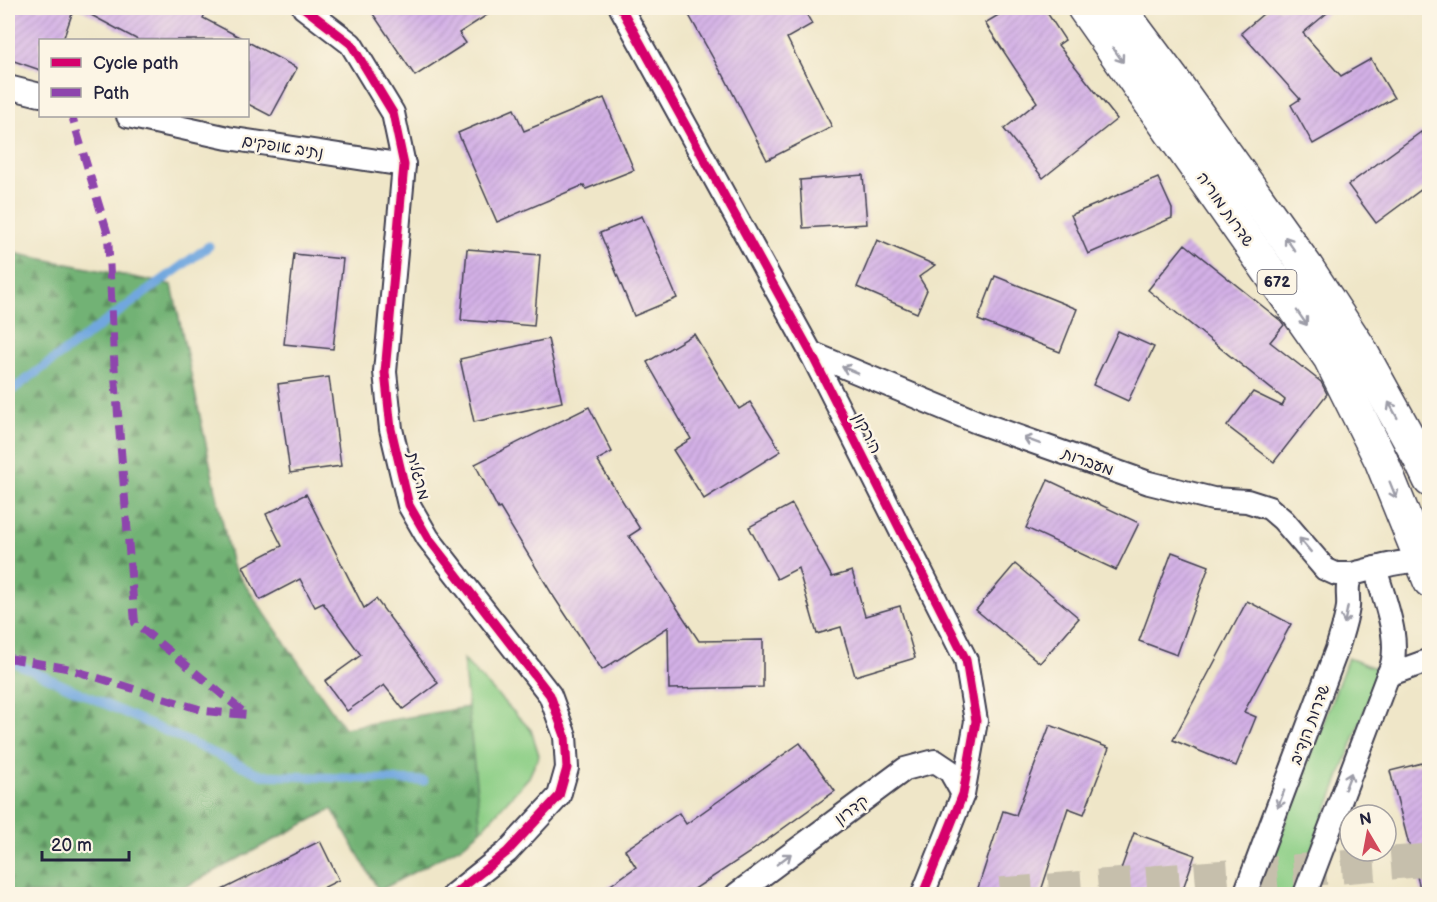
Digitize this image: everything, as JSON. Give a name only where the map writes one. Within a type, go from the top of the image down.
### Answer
[{"type":"main road","name":"שדרות מוריה","points":[[1084,8],[1330,358],[1382,460],[1427,567]]},
{"type":"main road","name":"שדרות מוריה","points":[[1119,8],[1307,268],[1358,346],[1430,480]]},
{"type":"street","name":"מרגלית","points":[[304,8],[351,44],[393,113],[404,165],[385,372],[391,429],[409,505],[428,538],[550,695],[565,736],[567,768],[559,796],[507,852],[454,894]]},
{"type":"street","name":"הירקון","points":[[621,8],[811,353],[966,660],[975,721],[963,794],[923,894]]},
{"type":"street","points":[[8,87],[39,95]]},
{"type":"street","name":"נתיב אופקים","points":[[133,117],[228,138],[404,165]]},
{"type":"street","name":"מעברות","points":[[811,353],[977,422],[1149,483],[1213,499],[1247,501],[1269,508],[1283,520],[1325,569],[1336,574],[1352,574]]},
{"type":"street","points":[[1352,574],[1375,568],[1427,567]]},
{"type":"street","points":[[1305,894],[1393,664],[1394,643],[1375,568]]},
{"type":"street","name":"שדרות הנדיב","points":[[1245,894],[1337,649],[1348,606],[1347,588],[1352,574]]},
{"type":"street","points":[[1388,675],[1430,660]]},
{"type":"street","name":"קדרון","points":[[737,894],[905,768],[935,761],[950,771],[963,794]]},
{"type":"green space","points":[[8,252],[172,285],[232,566],[344,728],[468,707],[481,830],[462,846],[379,891],[332,809],[172,894],[8,894]]},
{"type":"green space","points":[[1348,658],[1380,670],[1295,894],[1258,894]]},
{"type":"green space","points":[[463,659],[531,730],[539,755],[529,777],[481,830]]},
{"type":"building","points":[[8,8],[74,8],[63,39],[39,39],[39,70],[8,59]]},
{"type":"building","points":[[78,8],[208,8],[203,18],[243,39],[136,39]]},
{"type":"building","points":[[369,8],[498,8],[459,33],[466,43],[415,76]]},
{"type":"building","points":[[685,8],[803,8],[812,24],[787,38],[832,127],[767,160],[723,74]]},
{"type":"building","points":[[1010,8],[1044,8],[1065,40],[1058,45],[1117,119],[1043,178],[1004,129],[1037,102],[985,23]]},
{"type":"building","points":[[1270,8],[1333,8],[1303,33],[1341,76],[1371,59],[1394,98],[1313,144],[1291,105],[1300,99],[1241,33]]},
{"type":"building","points":[[249,43],[297,68],[271,116],[249,105]]},
{"type":"building","points":[[604,98],[634,170],[586,189],[584,185],[497,222],[458,133],[514,109],[524,131]]},
{"type":"building","points":[[1421,132],[1430,144],[1430,183],[1376,223],[1348,185]]},
{"type":"building","points":[[863,175],[867,224],[803,228],[800,180]]},
{"type":"building","points":[[1158,178],[1172,209],[1172,218],[1088,254],[1071,215]]},
{"type":"building","points":[[642,216],[677,298],[634,316],[600,233]]},
{"type":"building","points":[[877,240],[935,265],[919,277],[927,290],[917,313],[857,287]]},
{"type":"building","points":[[1185,244],[1281,321],[1284,325],[1270,342],[1321,382],[1327,394],[1274,462],[1227,426],[1253,392],[1282,406],[1285,400],[1148,290]]},
{"type":"building","points":[[467,249],[540,255],[534,326],[461,320]]},
{"type":"building","points":[[294,254],[343,259],[333,349],[284,344]]},
{"type":"building","points":[[995,276],[1077,309],[1060,352],[978,320]]},
{"type":"building","points":[[1118,331],[1154,347],[1128,401],[1093,385]]},
{"type":"building","points":[[694,334],[739,409],[750,402],[781,451],[704,499],[673,450],[691,439],[647,362]]},
{"type":"building","points":[[548,339],[562,402],[474,422],[460,359]]},
{"type":"building","points":[[329,377],[341,466],[290,473],[278,384]]},
{"type":"building","points":[[589,407],[612,452],[597,460],[640,529],[629,536],[699,641],[763,640],[763,687],[669,689],[668,627],[602,670],[552,594],[500,508],[498,509],[475,464]]},
{"type":"building","points":[[1048,480],[1139,523],[1116,570],[1026,528]]},
{"type":"building","points":[[306,494],[364,608],[376,599],[438,683],[403,709],[384,685],[347,711],[325,681],[361,655],[323,603],[315,607],[300,579],[260,600],[243,566],[282,546],[266,514]]},
{"type":"building","points":[[792,504],[832,577],[852,571],[865,616],[900,606],[915,658],[855,676],[841,627],[817,634],[798,568],[777,579],[749,527]]},
{"type":"building","points":[[1172,552],[1209,566],[1177,655],[1139,641]]},
{"type":"building","points":[[1015,564],[1079,618],[1040,663],[976,610]]},
{"type":"building","points":[[1247,601],[1291,624],[1244,712],[1256,717],[1236,766],[1173,740]]},
{"type":"building","points":[[1050,725],[1109,748],[1084,814],[1068,808],[1040,894],[976,894],[1003,811],[1016,815]]},
{"type":"building","points":[[800,743],[835,791],[687,894],[598,894],[636,867],[625,850],[679,813],[686,824]]},
{"type":"building","points":[[1430,761],[1430,891],[1421,892],[1390,771]]},
{"type":"building","points":[[1134,833],[1195,855],[1181,894],[1112,894]]},
{"type":"building","points":[[320,841],[339,880],[311,894],[214,894]]},
{"type":"waterway","points":[[8,393],[209,246]]},
{"type":"waterway","points":[[8,657],[19,665],[262,775],[424,781]]},
{"type":"tunnel","points":[[1000,894],[1430,860]]},
{"type":"marked path","points":[[8,658],[66,668],[205,711],[247,715],[135,623],[115,377],[108,235],[72,117]]},
{"type":"cycle path","points":[[304,8],[351,44],[393,113],[404,165],[385,372],[391,429],[409,505],[428,538],[550,695],[565,736],[567,768],[559,796],[507,852],[454,894]]},
{"type":"cycle path","points":[[621,8],[811,353],[966,660],[976,721],[963,794],[923,894]]}]
